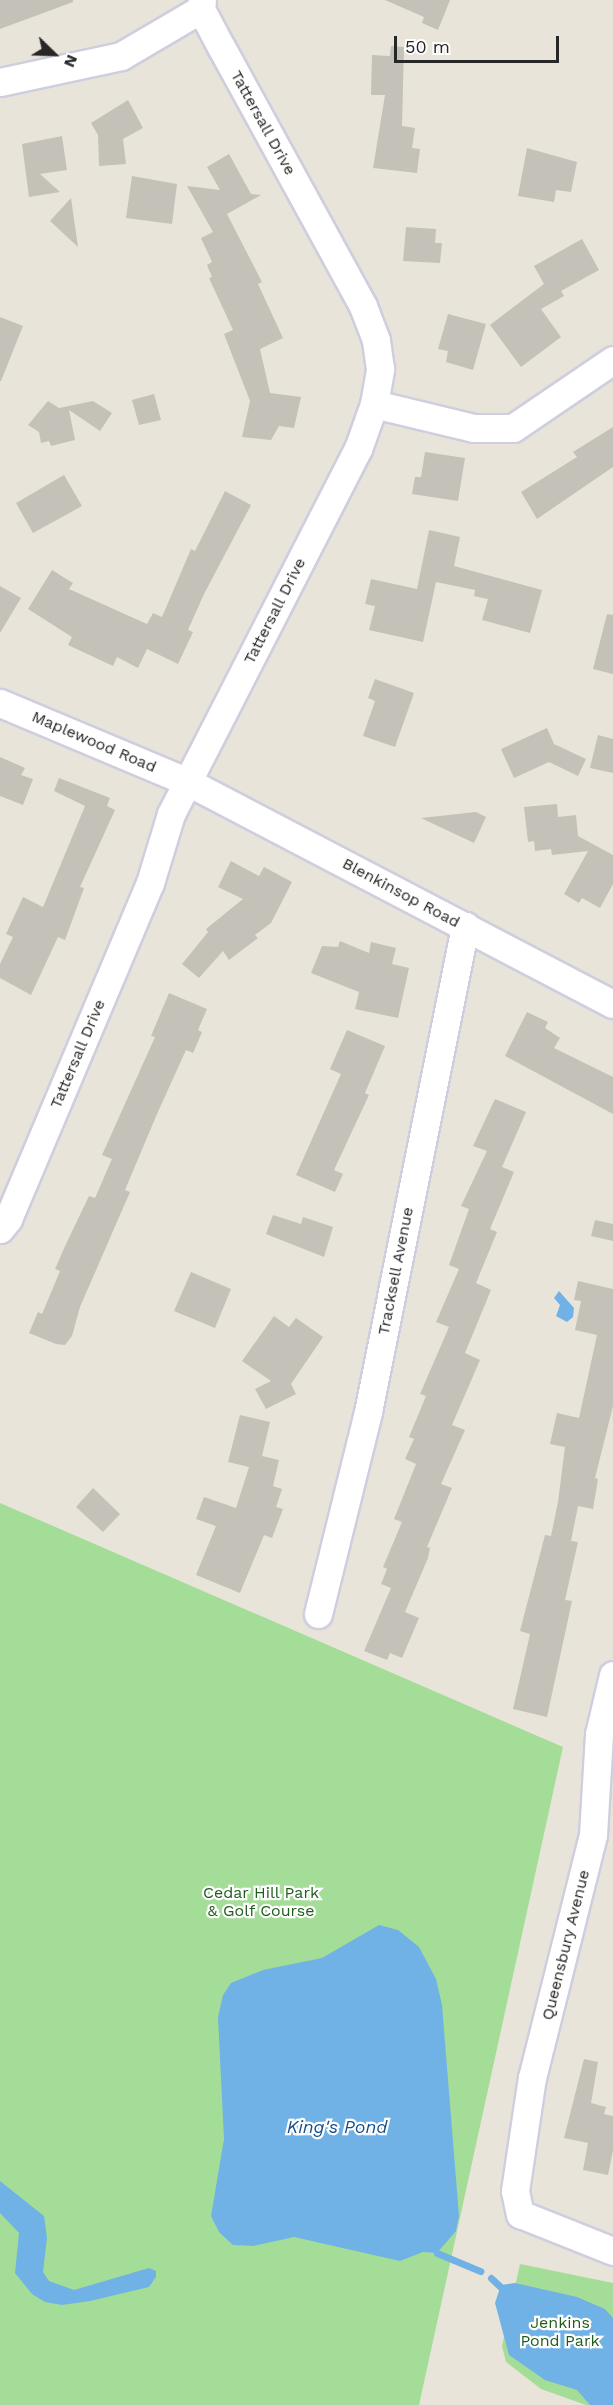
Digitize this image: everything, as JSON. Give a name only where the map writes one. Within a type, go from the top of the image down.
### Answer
[{"type":"street","points":[[0,82],[121,56],[202,4]]},
{"type":"street","name":"Tattersall Drive","points":[[0,1229],[8,1219],[150,883],[171,814],[358,449],[374,404],[380,369],[376,340],[363,306],[202,4]]},
{"type":"street","points":[[374,404],[474,428],[513,428],[612,364]]},
{"type":"street","name":"Maplewood Road","points":[[0,703],[188,782]]},
{"type":"street","name":"Blenkinsop Road","points":[[188,782],[613,1004]]},
{"type":"street","name":"Tracksell Avenue","points":[[318,1614],[368,1412],[465,926]]},
{"type":"street","name":"Queensbury Avenue","points":[[613,1675],[599,1734],[606,1767],[593,1834],[531,2084],[515,2191],[520,2214],[613,2251]]},
{"type":"green space","name":"Cedar Hill Park & Golf Course","points":[[0,1503],[563,1747],[419,2405],[0,2405]]},
{"type":"green space","name":"Jenkins Pond Park","points":[[520,2264],[613,2283],[613,2405],[586,2405],[541,2389],[506,2362],[502,2346]]},
{"type":"water","points":[[559,1291],[574,1308],[573,1317],[567,1322],[556,1316],[560,1305],[554,1298]]},
{"type":"water","name":"King's Pond","points":[[379,1925],[398,1930],[419,1947],[436,1979],[442,2005],[459,2216],[456,2231],[437,2253],[423,2252],[400,2261],[294,2237],[253,2246],[233,2245],[219,2232],[211,2216],[224,2139],[218,2017],[223,1995],[231,1983],[263,1970],[322,1958]]},
{"type":"water","points":[[0,2181],[44,2216],[47,2238],[43,2272],[49,2281],[74,2290],[149,2268],[156,2271],[156,2277],[149,2287],[62,2305],[45,2302],[32,2294],[15,2273],[19,2233],[0,2213]]},
{"type":"water","name":"Jenkins Pond Park","points":[[515,2283],[577,2297],[605,2309],[613,2318],[613,2405],[590,2405],[577,2390],[545,2380],[509,2355],[495,2303],[501,2285]]},
{"type":"building","points":[[0,0],[73,0],[73,2],[0,29]]},
{"type":"building","points":[[385,0],[450,0],[438,30],[422,23],[424,17]]},
{"type":"building","points":[[391,46],[404,47],[402,126],[415,128],[412,148],[420,149],[417,173],[373,168],[385,95],[371,95],[372,55],[390,56]]},
{"type":"building","points":[[128,100],[143,128],[123,139],[126,164],[99,166],[98,135],[91,123]]},
{"type":"building","points":[[62,136],[67,170],[40,174],[60,192],[29,197],[22,144]]},
{"type":"building","points":[[527,148],[577,162],[571,192],[556,190],[554,202],[518,196]]},
{"type":"building","points":[[229,154],[251,194],[261,195],[227,214],[262,282],[258,284],[283,338],[260,349],[270,393],[301,397],[294,428],[279,426],[271,440],[242,437],[250,401],[224,334],[233,330],[209,278],[212,277],[207,265],[212,262],[201,238],[213,232],[187,186],[220,190],[207,167]]},
{"type":"building","points":[[132,176],[177,184],[172,224],[126,218]]},
{"type":"building","points":[[71,198],[78,247],[50,221]]},
{"type":"building","points":[[406,227],[436,229],[435,243],[442,243],[440,263],[403,261]]},
{"type":"building","points":[[582,239],[599,270],[561,291],[564,296],[541,309],[561,337],[521,367],[490,325],[544,284],[534,266]]},
{"type":"building","points":[[448,314],[486,324],[473,370],[446,362],[448,351],[438,349]]},
{"type":"building","points":[[0,317],[23,326],[1,381],[0,381]]},
{"type":"building","points":[[154,394],[161,420],[139,425],[132,400]]},
{"type":"building","points":[[48,401],[59,408],[93,401],[112,413],[100,431],[69,410],[75,440],[51,446],[49,441],[41,443],[39,432],[28,425]]},
{"type":"building","points":[[613,427],[613,467],[537,519],[521,492],[577,457],[573,452]]},
{"type":"building","points":[[425,452],[465,458],[458,501],[412,494],[415,477],[421,477]]},
{"type":"building","points":[[64,475],[82,506],[33,533],[16,503]]},
{"type":"building","points":[[225,491],[251,505],[204,594],[188,630],[193,632],[178,664],[147,649],[138,668],[117,657],[113,666],[68,645],[72,637],[28,609],[52,570],[73,583],[69,589],[147,624],[153,613],[162,617],[191,549],[195,551]]},
{"type":"building","points":[[429,530],[460,537],[454,566],[542,590],[530,633],[482,620],[488,599],[474,596],[475,590],[436,582],[423,642],[369,630],[375,606],[365,604],[371,579],[417,589]]},
{"type":"building","points":[[0,586],[21,598],[0,633]]},
{"type":"building","points":[[607,614],[613,615],[613,674],[593,669]]},
{"type":"building","points":[[375,679],[414,693],[395,747],[363,736],[375,701],[368,698]]},
{"type":"building","points":[[547,728],[554,744],[586,759],[578,776],[549,762],[514,778],[501,749]]},
{"type":"building","points":[[598,735],[613,739],[613,773],[590,768]]},
{"type":"building","points":[[0,757],[25,768],[21,775],[33,779],[23,805],[0,796]]},
{"type":"building","points":[[59,778],[110,798],[107,806],[115,810],[80,887],[84,888],[65,940],[58,937],[31,995],[0,978],[0,964],[13,937],[6,934],[23,897],[43,907],[85,806],[54,791]]},
{"type":"building","points":[[557,804],[558,817],[576,815],[578,836],[613,855],[613,884],[600,908],[582,898],[579,903],[564,894],[588,851],[552,855],[551,849],[535,851],[534,841],[528,842],[524,807]]},
{"type":"building","points":[[476,812],[486,817],[474,843],[421,818]]},
{"type":"building","points":[[231,861],[259,876],[264,867],[292,882],[271,923],[255,935],[258,938],[229,960],[223,951],[199,978],[182,964],[208,932],[206,929],[243,899],[218,887]]},
{"type":"building","points":[[340,941],[369,953],[371,942],[396,948],[392,964],[409,968],[398,1018],[355,1009],[359,992],[311,973],[322,946],[338,947]]},
{"type":"building","points":[[169,993],[207,1009],[198,1030],[202,1032],[193,1053],[186,1050],[157,1114],[125,1190],[130,1192],[80,1307],[72,1336],[65,1345],[56,1344],[29,1333],[38,1312],[42,1314],[60,1271],[55,1269],[66,1244],[89,1196],[95,1198],[112,1159],[102,1155],[155,1037],[151,1036]]},
{"type":"building","points":[[527,1012],[548,1022],[545,1028],[560,1038],[554,1048],[613,1077],[613,1114],[505,1056]]},
{"type":"building","points":[[347,1030],[385,1046],[365,1093],[369,1095],[334,1170],[343,1174],[335,1192],[296,1175],[341,1074],[330,1069]]},
{"type":"building","points":[[495,1099],[526,1112],[502,1167],[514,1172],[490,1229],[497,1232],[476,1283],[491,1290],[465,1353],[480,1360],[452,1425],[465,1430],[441,1484],[452,1488],[427,1547],[430,1548],[428,1558],[405,1612],[419,1618],[402,1658],[390,1653],[387,1660],[364,1651],[391,1588],[381,1584],[387,1569],[383,1567],[402,1522],[394,1519],[416,1464],[405,1459],[414,1439],[409,1437],[426,1396],[420,1394],[449,1327],[436,1322],[459,1269],[449,1265],[469,1209],[461,1206],[487,1151],[473,1146]]},
{"type":"building","points":[[273,1215],[301,1224],[303,1217],[333,1227],[324,1257],[266,1234]]},
{"type":"building","points":[[595,1220],[613,1224],[613,1241],[591,1236]]},
{"type":"building","points":[[191,1272],[231,1289],[215,1328],[174,1311]]},
{"type":"building","points":[[578,1281],[613,1289],[613,1406],[595,1478],[598,1479],[593,1509],[578,1506],[571,1541],[578,1542],[565,1600],[572,1601],[547,1717],[513,1709],[530,1634],[520,1631],[545,1535],[551,1536],[558,1502],[565,1447],[550,1444],[557,1413],[579,1418],[597,1335],[575,1330],[581,1301],[574,1300]]},
{"type":"building","points":[[274,1316],[289,1327],[296,1318],[323,1337],[291,1384],[296,1394],[266,1409],[255,1389],[271,1381],[242,1361]]},
{"type":"building","points":[[240,1415],[270,1422],[262,1456],[279,1460],[273,1486],[282,1489],[276,1507],[283,1509],[272,1538],[264,1535],[240,1593],[196,1575],[216,1526],[196,1519],[204,1497],[236,1508],[249,1467],[228,1462]]},
{"type":"building","points":[[93,1488],[120,1514],[103,1532],[76,1507]]},
{"type":"building","points":[[584,2059],[598,2062],[591,2103],[606,2107],[604,2114],[613,2116],[613,2150],[608,2175],[583,2170],[588,2143],[564,2138]]},
{"type":"waterway","points":[[437,2253],[480,2271]]},
{"type":"waterway","points":[[491,2278],[506,2292]]}]
